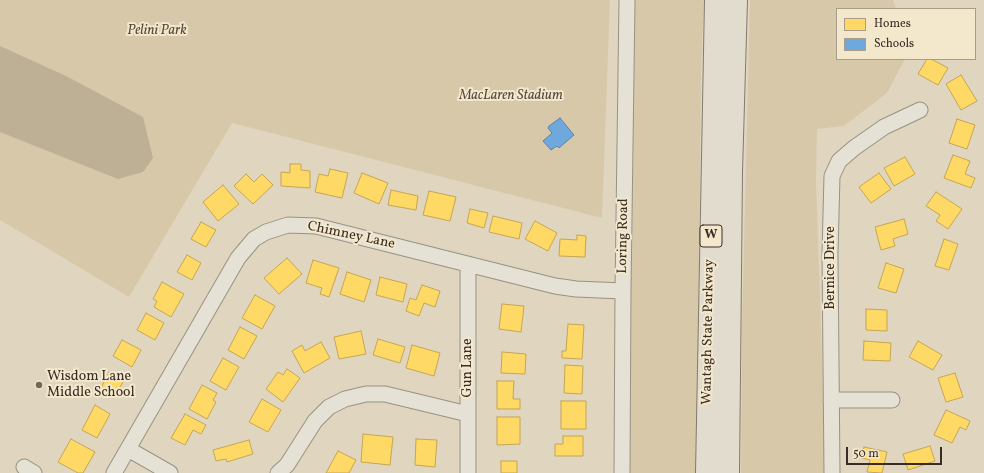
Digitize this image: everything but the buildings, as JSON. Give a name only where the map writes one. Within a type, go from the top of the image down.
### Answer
[{"type":"highway","name":"Wantagh State Parkway","points":[[707,473],[716,0]]},
{"type":"highway","name":"Wantagh State Parkway","points":[[728,473],[731,172],[736,0]]},
{"type":"street","name":"Loring Road","points":[[622,473],[627,0]]},
{"type":"street","name":"Bernice Drive","points":[[832,473],[830,253],[832,176],[839,161],[854,148],[884,127],[920,110]]},
{"type":"street","name":"Chimney Lane","points":[[114,473],[238,258],[254,239],[266,232],[288,224],[316,226],[560,287],[623,291]]},
{"type":"street","name":"Gun Lane","points":[[468,264],[468,473]]},
{"type":"street","points":[[278,473],[287,465],[314,421],[329,407],[345,399],[366,394],[385,394],[468,414]]},
{"type":"street","points":[[831,400],[892,400]]},
{"type":"street","points":[[128,449],[170,473]]},
{"type":"green space","points":[[0,0],[610,0],[602,218],[232,123],[129,297],[0,220]]},
{"type":"green space","points":[[633,0],[704,0],[701,75],[697,473],[628,473]]},
{"type":"green space","points":[[750,0],[893,0],[896,8],[836,8],[836,60],[904,60],[887,93],[844,126],[817,129],[816,180],[826,473],[741,473],[742,325]]},
{"type":"shaded area","points":[[0,46],[66,76],[143,117],[153,158],[143,172],[118,179],[0,132]]},
{"type":"place","name":"Wisdom Lane Middle School","points":[[39,385]]},
{"type":"park label","name":"Pelini Park","points":[[157,31]]},
{"type":"park label","name":"MacLaren Stadium","points":[[511,96]]}]
